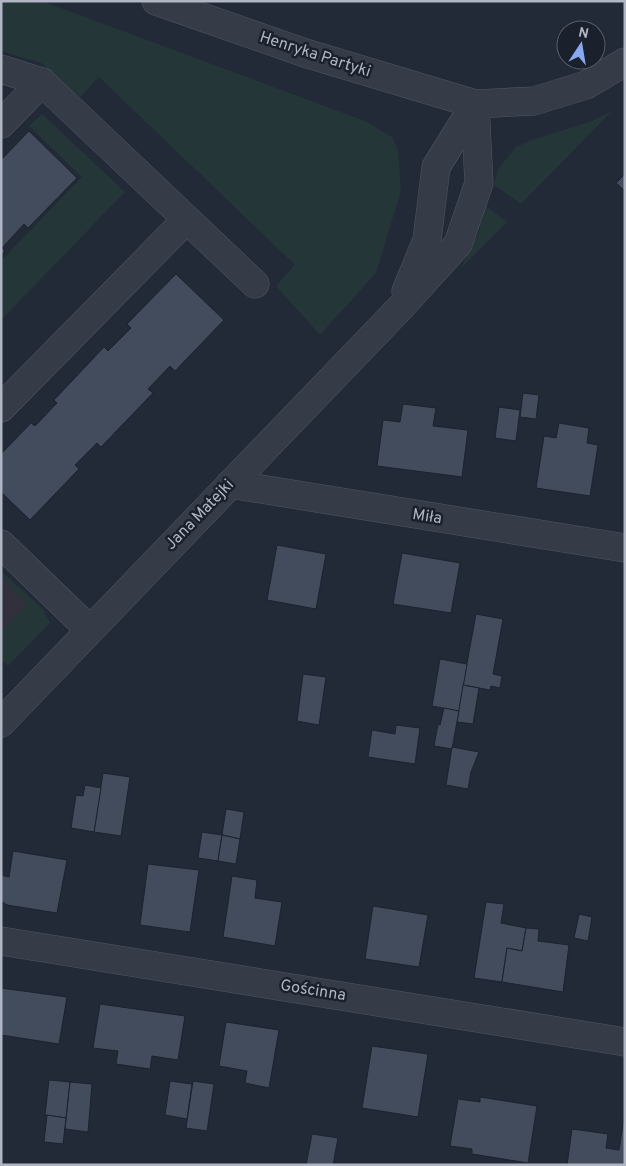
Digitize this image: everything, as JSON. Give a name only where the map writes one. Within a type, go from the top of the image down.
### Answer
[{"type":"street","name":"Henryka Partyki","points":[[156,1],[305,53],[476,104]]},
{"type":"street","points":[[476,104],[534,101],[586,85],[625,62]]},
{"type":"street","points":[[1,69],[42,82],[255,284]]},
{"type":"street","points":[[1,124],[42,82]]},
{"type":"street","name":"Jana Matejki","points":[[400,308],[427,240],[436,166],[476,104]]},
{"type":"street","name":"Jana Matejki","points":[[1,722],[400,308],[458,244],[480,183],[476,104]]},
{"type":"street","points":[[1,408],[186,220]]},
{"type":"street","name":"Miła","points":[[230,484],[625,548]]},
{"type":"street","points":[[1,544],[90,630]]},
{"type":"street","name":"Gościnna","points":[[1,940],[625,1042]]},
{"type":"shaded area","points":[[1,1],[42,1],[365,121],[392,137],[398,150],[401,191],[376,273],[320,335],[276,286],[295,265],[99,77],[80,97],[41,63],[1,51]]},
{"type":"shaded area","points":[[612,111],[521,204],[494,185],[498,169],[516,147],[592,121]]},
{"type":"shaded area","points":[[42,114],[125,192],[1,320],[1,261],[82,177],[29,126]]},
{"type":"shaded area","points":[[486,206],[507,222],[461,268],[478,234]]},
{"type":"shaded area","points":[[1,571],[42,608],[50,623],[8,666],[1,659],[1,631],[26,605],[1,576]]},
{"type":"shaded area","points":[[1,576],[27,605],[1,631]]},
{"type":"building","points":[[29,131],[77,178],[28,228],[24,224],[2,248],[5,251],[1,256],[1,160]]},
{"type":"building","points":[[625,174],[625,191],[616,183]]},
{"type":"building","points":[[176,274],[224,320],[175,371],[170,366],[148,389],[153,393],[101,447],[97,443],[75,465],[79,469],[30,520],[1,492],[1,454],[31,423],[35,426],[57,403],[54,400],[104,347],[108,351],[131,328],[127,324]]},
{"type":"building","points":[[523,393],[539,395],[536,419],[520,417]]},
{"type":"building","points":[[403,404],[436,408],[433,426],[468,430],[462,477],[377,466],[383,420],[400,422]]},
{"type":"building","points":[[499,407],[520,410],[516,441],[495,438]]},
{"type":"building","points":[[559,423],[589,428],[587,443],[598,445],[590,496],[536,488],[544,436],[556,438]]},
{"type":"building","points":[[277,545],[326,554],[316,609],[267,600]]},
{"type":"building","points":[[402,553],[460,563],[451,613],[393,604]]},
{"type":"building","points":[[476,614],[503,619],[493,674],[502,676],[500,688],[491,686],[490,690],[463,685]]},
{"type":"building","points":[[440,659],[467,664],[459,711],[432,706]]},
{"type":"building","points":[[303,674],[326,677],[319,725],[297,721]]},
{"type":"building","points":[[463,685],[479,688],[473,724],[457,722]]},
{"type":"building","points":[[444,708],[459,711],[452,749],[434,746],[438,724],[440,725]]},
{"type":"building","points":[[396,725],[420,728],[415,764],[368,757],[372,730],[395,734]]},
{"type":"building","points":[[452,747],[479,752],[471,772],[468,789],[446,785]]},
{"type":"building","points":[[103,773],[130,777],[121,836],[94,832]]},
{"type":"building","points":[[85,785],[101,788],[94,832],[71,828],[76,795],[83,796]]},
{"type":"building","points":[[226,809],[244,812],[240,839],[222,835]]},
{"type":"building","points":[[202,832],[222,835],[218,861],[198,858]]},
{"type":"building","points":[[222,835],[240,839],[236,864],[218,861]]},
{"type":"building","points":[[13,851],[67,860],[57,913],[7,905],[1,901],[1,875],[9,877]]},
{"type":"building","points":[[148,864],[199,870],[190,932],[140,925]]},
{"type":"building","points":[[232,876],[257,880],[255,898],[282,902],[275,946],[223,937]]},
{"type":"building","points":[[486,902],[504,904],[501,923],[526,928],[522,951],[507,948],[502,982],[474,978]]},
{"type":"building","points":[[373,906],[428,915],[419,967],[365,959]]},
{"type":"building","points":[[579,914],[592,917],[588,941],[574,938]]},
{"type":"building","points":[[526,928],[539,929],[538,941],[569,945],[563,992],[502,982],[507,948],[522,951]]},
{"type":"building","points":[[1,988],[67,997],[59,1044],[1,1035]]},
{"type":"building","points":[[100,1004],[185,1016],[178,1060],[152,1056],[150,1069],[116,1064],[118,1051],[93,1048]]},
{"type":"building","points":[[226,1022],[279,1030],[269,1088],[245,1083],[247,1071],[219,1066]]},
{"type":"building","points":[[372,1046],[428,1054],[418,1117],[362,1108]]},
{"type":"building","points":[[49,1080],[70,1082],[66,1118],[45,1115]]},
{"type":"building","points":[[170,1081],[192,1084],[187,1119],[165,1115]]},
{"type":"building","points":[[193,1081],[214,1084],[207,1131],[186,1128]]},
{"type":"building","points":[[70,1082],[92,1084],[88,1132],[65,1129]]},
{"type":"building","points":[[480,1097],[537,1106],[528,1163],[472,1154],[472,1149],[450,1146],[458,1099],[480,1102]]},
{"type":"building","points":[[625,1112],[625,1165],[567,1165],[572,1129],[608,1134],[606,1148],[619,1150]]},
{"type":"building","points":[[47,1115],[66,1118],[63,1144],[44,1142]]},
{"type":"building","points":[[312,1134],[338,1138],[333,1165],[306,1165]]}]
